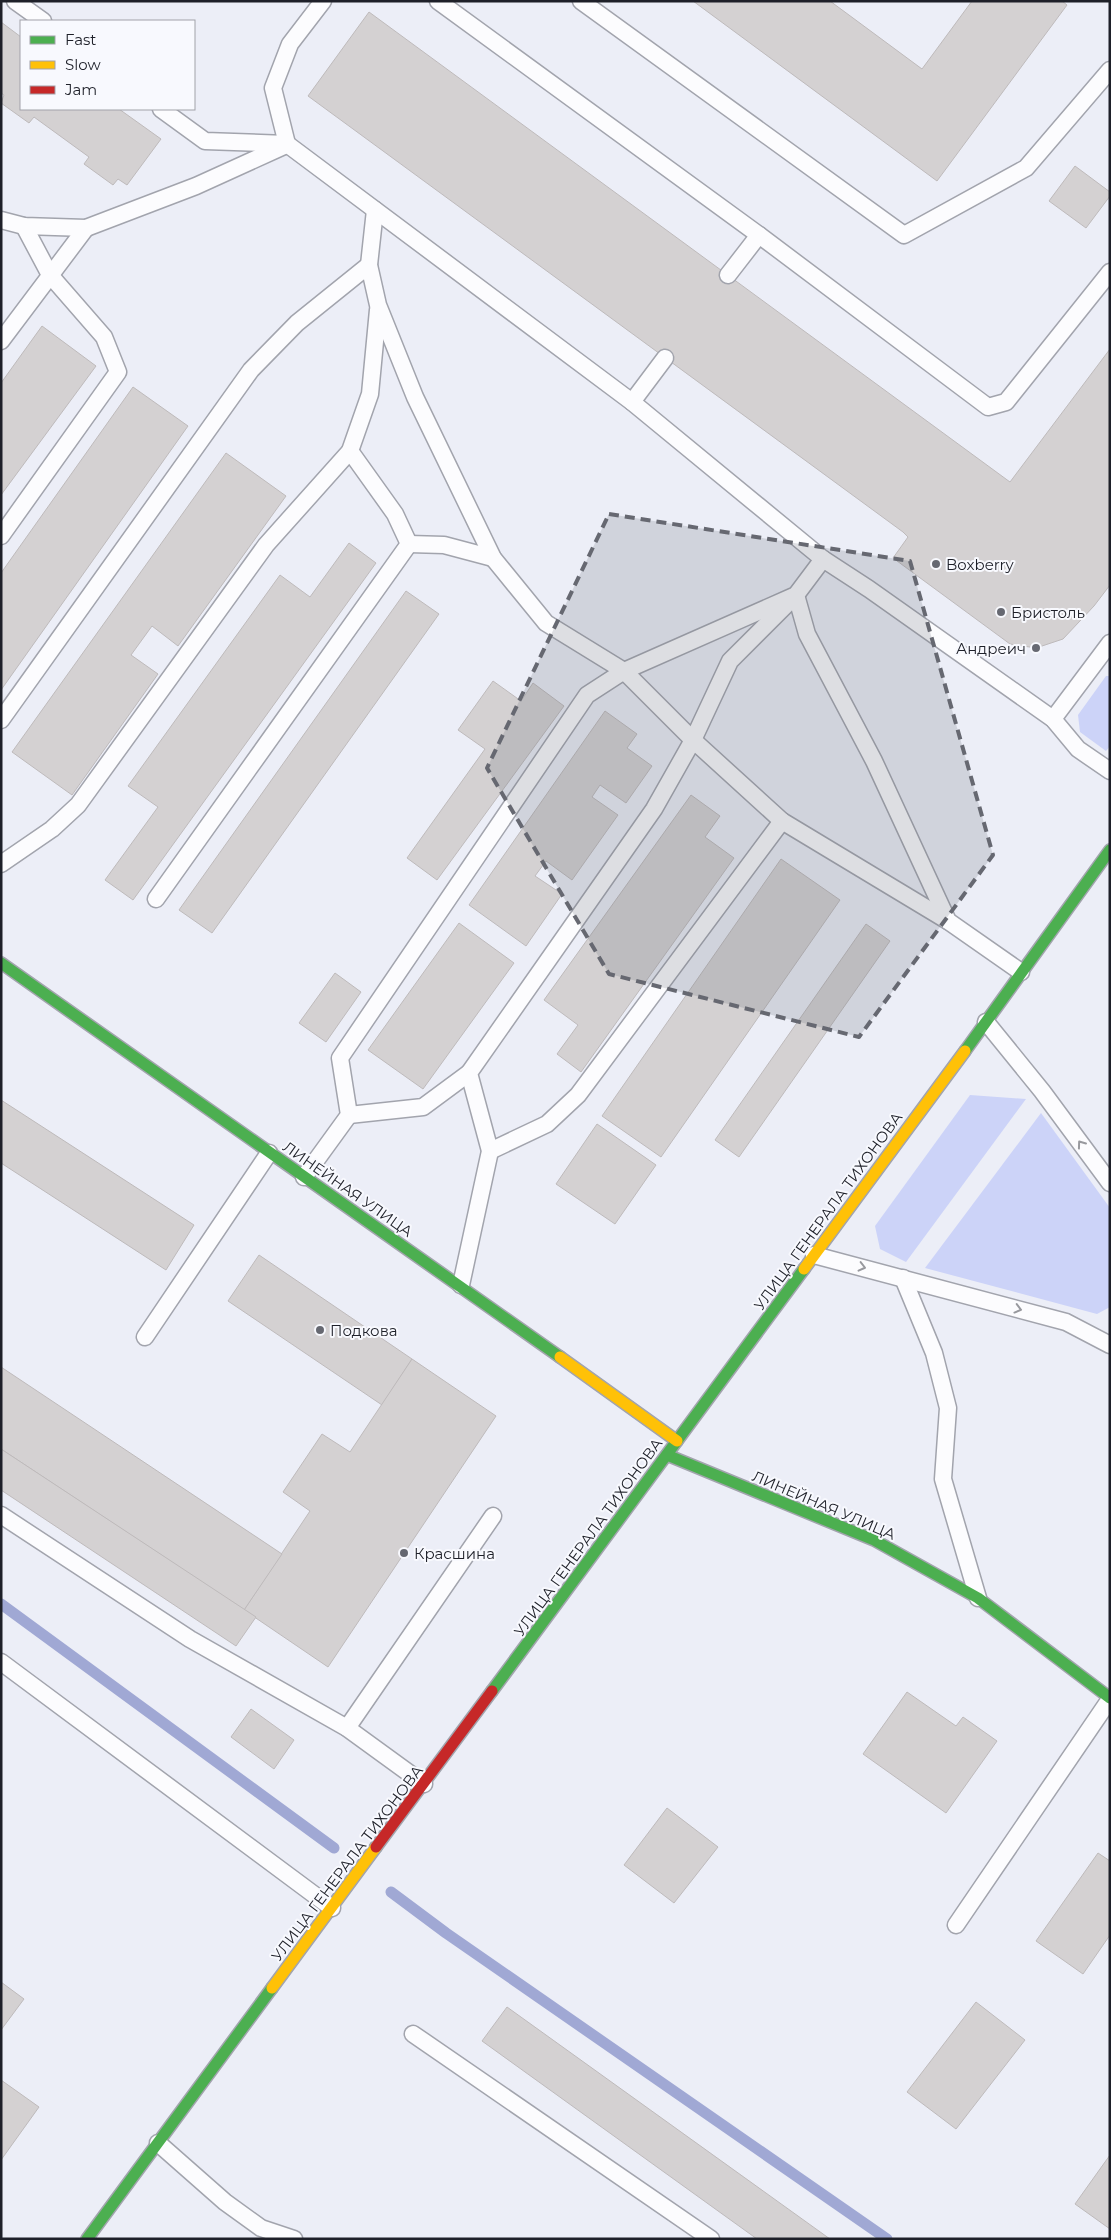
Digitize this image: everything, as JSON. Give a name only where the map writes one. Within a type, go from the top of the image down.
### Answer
[{"type":"main road","name":"УЛИЦА ГЕНЕРАЛА ТИХОНОВА","points":[[87,2239],[986,1022],[1110,850]]},
{"type":"main road","name":"ЛИНЕЙНАЯ УЛИЦА","points":[[1,963],[677,1440]]},
{"type":"main road","name":"ЛИНЕЙНАЯ УЛИЦА","points":[[667,1455],[874,1540],[978,1598],[1110,1699]]},
{"type":"lane","points":[[15,1],[41,20]]},
{"type":"lane","points":[[287,144],[274,88],[290,44],[323,1]]},
{"type":"lane","points":[[438,1],[759,235],[988,408],[1006,402],[1110,272]]},
{"type":"lane","points":[[581,1],[904,235],[1026,168],[1110,70]]},
{"type":"lane","points":[[162,110],[206,141],[287,144],[632,402],[823,559],[869,589],[1053,719],[1078,749],[1110,771]]},
{"type":"lane","points":[[1,220],[24,226],[86,228],[196,186],[287,144]]},
{"type":"lane","points":[[375,210],[369,265],[378,305],[415,397],[493,558],[546,623],[624,671],[693,740],[782,821],[948,921],[1021,972]]},
{"type":"lane","points":[[1,536],[118,372],[104,337],[50,275],[24,226]]},
{"type":"lane","points":[[1,341],[86,228]]},
{"type":"lane","points":[[728,275],[759,235]]},
{"type":"lane","points":[[1,720],[251,370],[297,323],[369,265]]},
{"type":"lane","points":[[1,864],[52,829],[78,805],[266,545],[350,451],[370,394],[378,305]]},
{"type":"lane","points":[[632,402],[666,358]]},
{"type":"lane","points":[[350,451],[395,514],[409,544]]},
{"type":"lane","points":[[409,544],[444,545],[493,558]]},
{"type":"lane","points":[[156,900],[409,544]]},
{"type":"lane","points":[[349,1115],[423,1107],[469,1073],[654,809],[693,740],[730,661],[796,595],[823,559]]},
{"type":"lane","points":[[304,1177],[349,1115],[340,1058],[587,696],[624,671],[796,595]]},
{"type":"lane","points":[[796,595],[807,634],[874,761],[948,921]]},
{"type":"lane","points":[[1053,719],[1110,643]]},
{"type":"lane","points":[[490,1151],[547,1124],[578,1095],[782,821]]},
{"type":"lane","points":[[986,1022],[1042,1090],[1110,1183]]},
{"type":"lane","points":[[461,1286],[490,1151],[469,1073]]},
{"type":"lane","points":[[145,1337],[269,1153]]},
{"type":"lane","points":[[814,1255],[1066,1322],[1110,1345]]},
{"type":"lane","points":[[903,1278],[934,1353],[948,1408],[943,1479],[978,1598]]},
{"type":"lane","points":[[1,1515],[190,1639],[347,1728],[424,1784]]},
{"type":"lane","points":[[347,1728],[493,1516]]},
{"type":"lane","points":[[1,1662],[332,1908]]},
{"type":"lane","points":[[956,1925],[1110,1699]]},
{"type":"lane","points":[[413,2034],[711,2239]]},
{"type":"lane","points":[[158,2143],[225,2202],[260,2228],[294,2239]]},
{"type":"highlighted area","points":[[609,514],[910,561],[993,855],[859,1037],[609,974],[487,768]]},
{"type":"shaded area","points":[[1106,676],[1110,676],[1110,746],[1106,751],[1080,732],[1078,715]]},
{"type":"shaded area","points":[[970,1095],[1026,1099],[906,1262],[880,1249],[875,1226]]},
{"type":"shaded area","points":[[1041,1113],[1110,1208],[1110,1307],[1097,1314],[925,1268]]},
{"type":"building","points":[[693,1],[830,1],[922,69],[972,1],[1062,1],[1067,5],[937,181]]},
{"type":"building","points":[[369,12],[1010,482],[1110,349],[1110,585],[1094,606],[1063,639],[1036,648],[1010,644],[893,558],[908,537],[903,532],[308,96]]},
{"type":"building","points":[[1,22],[20,36],[20,110],[120,110],[161,139],[127,185],[118,179],[113,185],[84,164],[89,157],[34,117],[29,123],[1,103],[4,95],[1,93]]},
{"type":"building","points":[[1075,166],[1110,192],[1110,196],[1086,228],[1049,201]]},
{"type":"building","points":[[42,326],[96,366],[1,495],[1,383]]},
{"type":"building","points":[[133,387],[188,426],[1,690],[1,573]]},
{"type":"building","points":[[226,453],[286,496],[178,646],[152,626],[131,655],[158,674],[72,795],[12,752]]},
{"type":"building","points":[[349,543],[376,563],[133,900],[105,880],[158,807],[128,786],[280,575],[310,597]]},
{"type":"building","points":[[406,591],[439,614],[212,933],[179,910]]},
{"type":"building","points":[[493,681],[521,701],[533,683],[564,706],[437,880],[407,858],[485,749],[458,730]]},
{"type":"building","points":[[605,711],[637,734],[627,748],[652,766],[626,803],[600,785],[592,797],[618,815],[572,880],[546,861],[535,876],[562,894],[526,946],[469,905]]},
{"type":"building","points":[[691,795],[720,816],[705,837],[734,858],[581,1072],[557,1054],[578,1025],[544,1000]]},
{"type":"building","points":[[781,859],[840,900],[661,1157],[602,1116]]},
{"type":"building","points":[[459,923],[514,963],[423,1089],[368,1050]]},
{"type":"building","points":[[866,924],[890,941],[739,1157],[715,1140]]},
{"type":"building","points":[[335,973],[361,992],[326,1042],[299,1023]]},
{"type":"building","points":[[1,1100],[194,1225],[166,1270],[1,1163]]},
{"type":"building","points":[[597,1124],[656,1165],[615,1224],[556,1184]]},
{"type":"building","name":"Подкова","points":[[259,1255],[412,1359],[382,1405],[228,1301]]},
{"type":"building","points":[[412,1359],[496,1416],[328,1667],[244,1610],[310,1511],[283,1492],[322,1434],[350,1452]]},
{"type":"building","points":[[1,1367],[282,1554],[244,1610],[1,1449]]},
{"type":"building","points":[[1,1449],[256,1617],[236,1646],[1,1490]]},
{"type":"building","points":[[907,1692],[956,1726],[963,1717],[997,1741],[946,1813],[863,1754]]},
{"type":"building","points":[[251,1709],[294,1740],[274,1769],[231,1737]]},
{"type":"building","points":[[667,1808],[718,1847],[674,1903],[624,1865]]},
{"type":"building","points":[[1098,1853],[1110,1861],[1110,1935],[1083,1974],[1036,1941]]},
{"type":"building","points":[[1,1982],[24,1999],[1,2030]]},
{"type":"building","points":[[976,2002],[1025,2040],[956,2129],[907,2092]]},
{"type":"building","points":[[507,2007],[830,2239],[757,2239],[482,2041]]},
{"type":"building","points":[[1,2080],[39,2107],[1,2160]]},
{"type":"building","points":[[1110,2155],[1110,2229],[1075,2204]]},
{"type":"waterway","points":[[1,1604],[334,1848]]},
{"type":"waterway","points":[[391,1892],[446,1933],[887,2239]]},
{"type":"traffic: fast","points":[[965,1051],[1110,850]]},
{"type":"traffic: fast","points":[[1,963],[560,1357]]},
{"type":"traffic: fast","points":[[492,1691],[804,1269]]},
{"type":"traffic: fast","points":[[667,1455],[874,1540],[978,1598],[1110,1698]]},
{"type":"traffic: fast","points":[[87,2239],[272,1988]]},
{"type":"traffic: slow","points":[[804,1269],[965,1051]]},
{"type":"traffic: slow","points":[[560,1357],[677,1441]]},
{"type":"traffic: slow","points":[[272,1988],[376,1847]]},
{"type":"traffic: jam","points":[[376,1847],[492,1691]]},
{"type":"place","name":"Boxberry","points":[[936,564]]},
{"type":"place","name":"Бристоль","points":[[1001,612]]},
{"type":"place","name":"Андреич","points":[[1036,648]]},
{"type":"place","name":"Подкова","points":[[320,1330]]},
{"type":"place","name":"Красшина","points":[[404,1553]]}]
